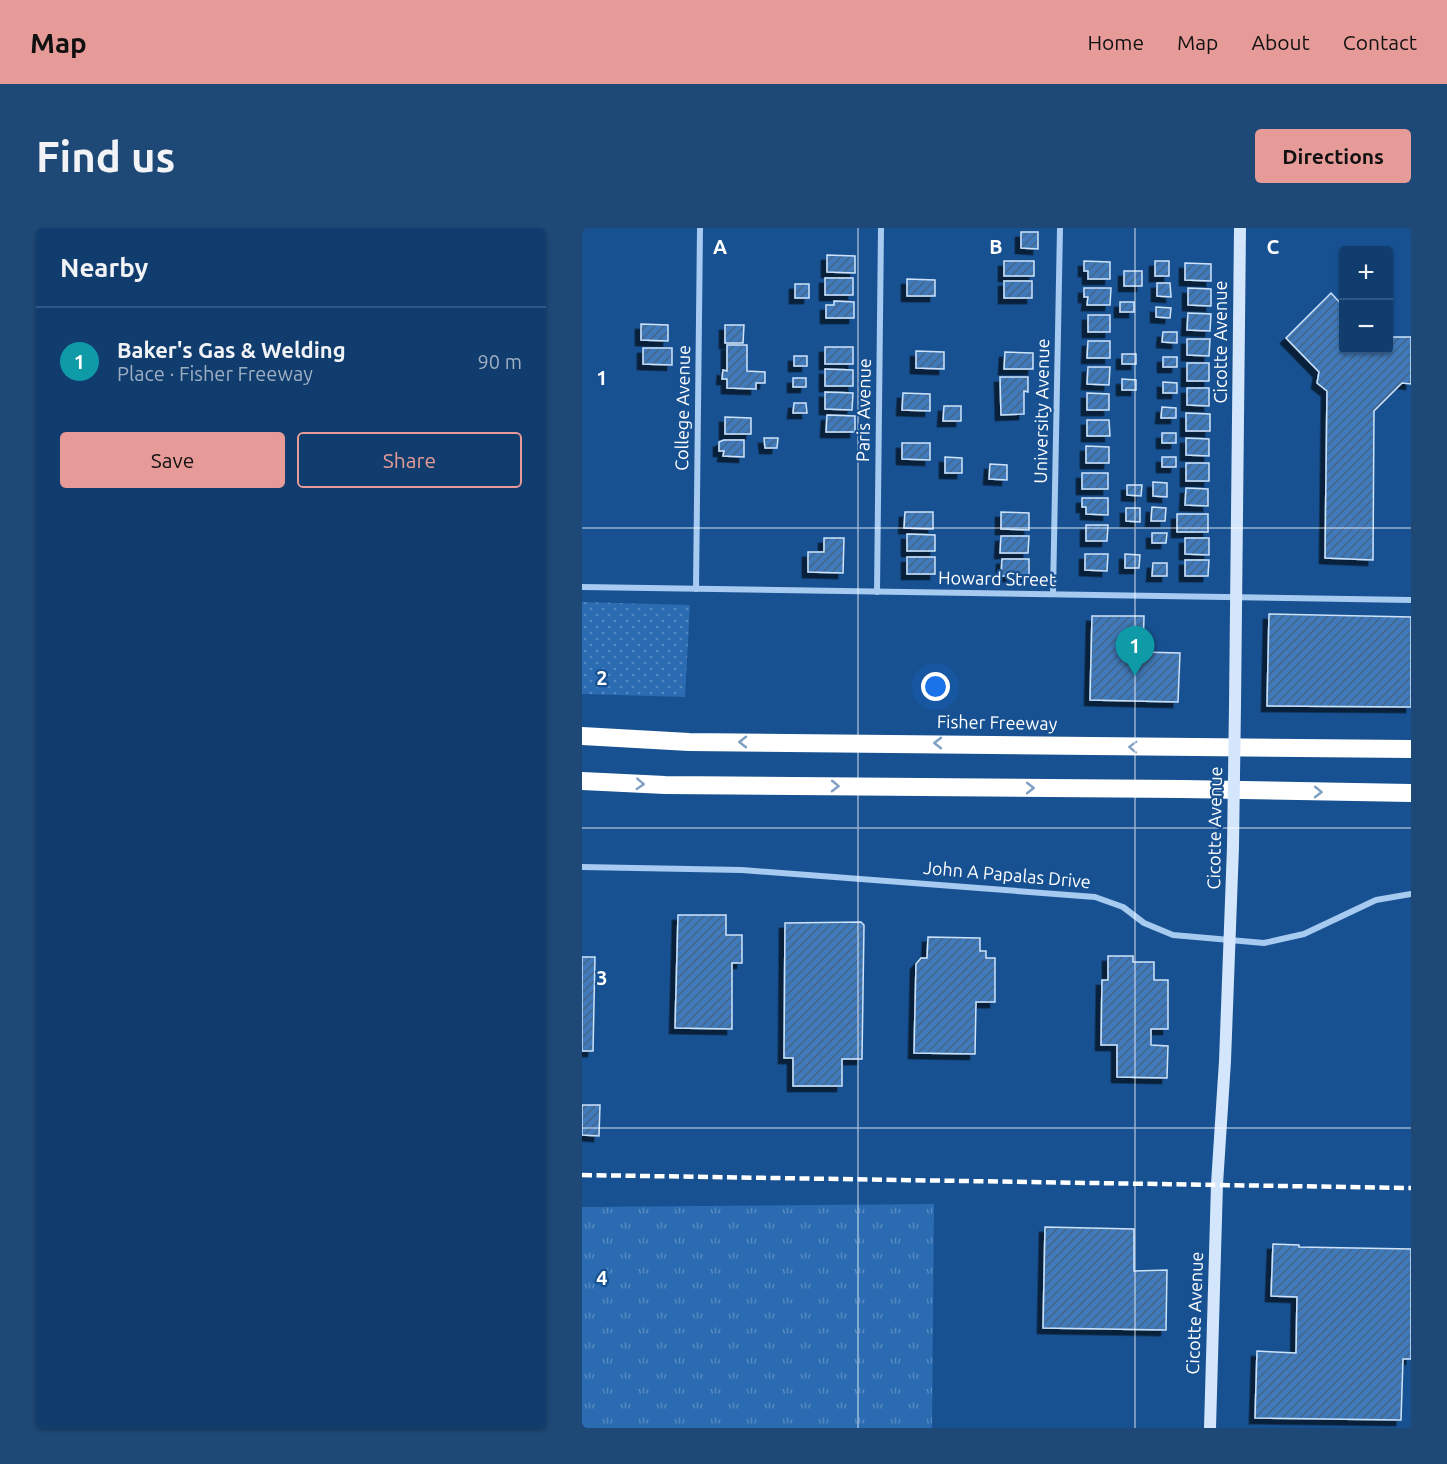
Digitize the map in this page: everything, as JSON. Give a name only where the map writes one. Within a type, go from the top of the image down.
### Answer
[{"type":"highway","name":"Fisher Freeway","points":[[582,736],[689,742],[1411,749]]},
{"type":"highway","points":[[582,781],[665,785],[1411,793]]},
{"type":"street","name":"College Avenue","points":[[696,589],[700,228]]},
{"type":"street","name":"Paris Avenue","points":[[877,592],[881,228]]},
{"type":"street","name":"University Avenue","points":[[1053,594],[1060,228]]},
{"type":"street","name":"Cicotte Avenue","points":[[1210,1428],[1217,1184],[1233,847],[1240,228]]},
{"type":"street","name":"Howard Street","points":[[582,587],[1411,600]]},
{"type":"street","name":"John A Papalas Drive","points":[[582,867],[742,870],[1095,897],[1123,907],[1144,923],[1173,935],[1264,943],[1289,940],[1376,900],[1411,894]]},
{"type":"green space","points":[[582,602],[690,605],[685,697],[582,694]]},
{"type":"green space","points":[[934,1204],[932,1428],[582,1428],[582,1207]]},
{"type":"building","points":[[1021,232],[1038,232],[1038,249],[1021,248]]},
{"type":"building","points":[[827,255],[855,256],[855,273],[827,272]]},
{"type":"building","points":[[1004,261],[1034,261],[1034,276],[1004,276]]},
{"type":"building","points":[[1084,261],[1110,262],[1110,279],[1088,279],[1088,271],[1084,271]]},
{"type":"building","points":[[1155,261],[1169,261],[1169,276],[1155,276]]},
{"type":"building","points":[[1185,263],[1211,264],[1211,281],[1185,280]]},
{"type":"building","points":[[1124,271],[1142,271],[1142,286],[1124,286]]},
{"type":"building","points":[[825,278],[853,278],[853,295],[825,295]]},
{"type":"building","points":[[907,279],[935,280],[935,296],[907,296]]},
{"type":"building","points":[[1004,281],[1032,281],[1032,298],[1004,298]]},
{"type":"building","points":[[1157,283],[1170,283],[1171,297],[1157,296]]},
{"type":"building","points":[[795,284],[809,284],[809,298],[795,298]]},
{"type":"building","points":[[1084,288],[1111,288],[1110,305],[1087,305],[1088,297],[1084,297]]},
{"type":"building","points":[[1188,288],[1211,289],[1211,306],[1188,305]]},
{"type":"building","points":[[1331,293],[1339,302],[1339,354],[1393,354],[1393,337],[1411,337],[1411,384],[1402,383],[1374,411],[1373,560],[1325,558],[1327,391],[1317,383],[1319,372],[1286,338]]},
{"type":"building","points":[[834,301],[854,302],[854,318],[826,318],[826,305],[834,305]]},
{"type":"building","points":[[1120,302],[1134,302],[1134,312],[1120,312]]},
{"type":"building","points":[[1156,307],[1171,308],[1170,318],[1156,317]]},
{"type":"building","points":[[1188,313],[1211,314],[1210,331],[1187,330]]},
{"type":"building","points":[[1088,315],[1110,315],[1110,332],[1088,332]]},
{"type":"building","points":[[641,324],[668,325],[668,341],[641,340]]},
{"type":"building","points":[[725,325],[744,325],[743,343],[725,343]]},
{"type":"building","points":[[1163,332],[1177,332],[1177,343],[1162,342]]},
{"type":"building","points":[[1187,339],[1210,339],[1209,356],[1187,355]]},
{"type":"building","points":[[1088,341],[1110,341],[1110,358],[1087,358]]},
{"type":"building","points":[[727,345],[747,345],[747,371],[765,372],[765,383],[756,383],[756,389],[727,388],[727,379],[722,379],[723,370],[727,371]]},
{"type":"building","points":[[825,347],[853,347],[853,364],[825,364]]},
{"type":"building","points":[[643,348],[672,348],[672,365],[643,364]]},
{"type":"building","points":[[916,351],[944,352],[944,369],[916,368]]},
{"type":"building","points":[[1005,352],[1033,353],[1033,369],[1004,369]]},
{"type":"building","points":[[1122,354],[1136,354],[1136,364],[1122,364]]},
{"type":"building","points":[[794,356],[807,356],[807,366],[794,366]]},
{"type":"building","points":[[1163,357],[1177,357],[1177,367],[1163,367]]},
{"type":"building","points":[[1187,363],[1209,363],[1209,381],[1187,381]]},
{"type":"building","points":[[1088,367],[1110,367],[1109,385],[1087,384]]},
{"type":"building","points":[[825,369],[853,370],[853,386],[825,386]]},
{"type":"building","points":[[1000,377],[1028,377],[1028,392],[1024,391],[1024,414],[1001,415]]},
{"type":"building","points":[[793,378],[806,378],[806,387],[793,387]]},
{"type":"building","points":[[1122,379],[1136,380],[1136,390],[1122,390]]},
{"type":"building","points":[[1163,382],[1177,383],[1177,393],[1163,393]]},
{"type":"building","points":[[1187,388],[1209,388],[1209,406],[1187,405]]},
{"type":"building","points":[[825,392],[853,393],[852,410],[825,409]]},
{"type":"building","points":[[903,393],[930,394],[930,411],[902,410]]},
{"type":"building","points":[[1087,393],[1109,394],[1109,410],[1087,410]]},
{"type":"building","points":[[794,403],[806,403],[807,413],[793,413]]},
{"type":"building","points":[[944,406],[961,406],[961,421],[943,421]]},
{"type":"building","points":[[1162,407],[1176,408],[1176,418],[1161,418]]},
{"type":"building","points":[[1186,413],[1210,414],[1210,431],[1186,431]]},
{"type":"building","points":[[827,415],[855,416],[855,432],[826,432]]},
{"type":"building","points":[[725,417],[751,418],[751,434],[725,434]]},
{"type":"building","points":[[1087,420],[1109,420],[1110,436],[1087,436]]},
{"type":"building","points":[[1162,433],[1176,433],[1176,443],[1162,443]]},
{"type":"building","points":[[764,438],[778,438],[777,448],[765,448]]},
{"type":"building","points":[[1186,438],[1209,439],[1209,456],[1186,455]]},
{"type":"building","points":[[744,440],[744,457],[723,456],[724,451],[719,451],[719,442]]},
{"type":"building","points":[[902,443],[930,443],[930,460],[902,459]]},
{"type":"building","points":[[1086,446],[1109,447],[1109,463],[1086,463]]},
{"type":"building","points":[[945,457],[962,458],[962,473],[945,473]]},
{"type":"building","points":[[1162,457],[1176,457],[1176,467],[1162,467]]},
{"type":"building","points":[[1186,463],[1209,463],[1209,481],[1186,481]]},
{"type":"building","points":[[990,464],[1007,465],[1007,480],[989,479]]},
{"type":"building","points":[[1082,473],[1108,473],[1108,489],[1082,489]]},
{"type":"building","points":[[1153,482],[1167,483],[1167,497],[1153,496]]},
{"type":"building","points":[[1127,485],[1142,485],[1141,496],[1127,495]]},
{"type":"building","points":[[1186,488],[1208,489],[1208,506],[1185,505]]},
{"type":"building","points":[[1082,498],[1108,498],[1108,515],[1086,514],[1086,507],[1082,507]]},
{"type":"building","points":[[1152,507],[1166,508],[1165,521],[1151,521]]},
{"type":"building","points":[[1126,508],[1140,508],[1140,522],[1126,521]]},
{"type":"building","points":[[905,512],[933,512],[933,529],[904,528]]},
{"type":"building","points":[[1001,512],[1029,513],[1029,530],[1001,529]]},
{"type":"building","points":[[1177,514],[1208,514],[1208,532],[1177,532]]},
{"type":"building","points":[[1086,525],[1108,525],[1107,541],[1086,541]]},
{"type":"building","points":[[1152,533],[1167,533],[1166,543],[1152,543]]},
{"type":"building","points":[[907,534],[935,535],[935,551],[907,551]]},
{"type":"building","points":[[1001,536],[1029,536],[1028,553],[1000,553]]},
{"type":"building","points":[[824,538],[844,538],[843,573],[808,572],[808,552],[824,552]]},
{"type":"building","points":[[1185,538],[1209,538],[1209,555],[1185,554]]},
{"type":"building","points":[[1085,554],[1108,554],[1107,571],[1085,570]]},
{"type":"building","points":[[1125,554],[1140,555],[1139,568],[1125,568]]},
{"type":"building","points":[[907,557],[935,557],[935,574],[907,574]]},
{"type":"building","points":[[1002,559],[1029,559],[1029,576],[1001,576]]},
{"type":"building","points":[[1185,560],[1209,560],[1208,576],[1185,576]]},
{"type":"building","points":[[1153,563],[1167,563],[1167,576],[1152,576]]},
{"type":"building","points":[[1269,614],[1411,617],[1411,707],[1267,706]]},
{"type":"building","points":[[1092,616],[1144,616],[1143,652],[1180,653],[1178,702],[1090,700]]},
{"type":"building","points":[[678,915],[726,915],[726,935],[742,935],[742,963],[732,963],[732,1029],[675,1028]]},
{"type":"building","points":[[861,922],[864,925],[862,1059],[842,1059],[842,1086],[793,1086],[793,1058],[784,1058],[785,923]]},
{"type":"building","points":[[928,937],[980,938],[980,951],[986,951],[986,958],[995,958],[995,1002],[976,1002],[975,1054],[914,1053],[916,964],[921,958],[927,958]]},
{"type":"building","points":[[1108,956],[1133,956],[1133,962],[1154,962],[1154,980],[1168,980],[1168,1029],[1151,1029],[1151,1045],[1168,1046],[1167,1078],[1117,1077],[1117,1045],[1101,1045],[1102,980],[1108,980]]},
{"type":"building","points":[[582,957],[595,957],[593,1051],[582,1051]]},
{"type":"building","points":[[582,1105],[600,1105],[599,1136],[582,1135]]},
{"type":"building","points":[[1045,1227],[1134,1229],[1134,1271],[1167,1270],[1166,1330],[1043,1328]]},
{"type":"building","points":[[1273,1244],[1299,1245],[1299,1247],[1411,1249],[1411,1359],[1403,1359],[1401,1420],[1255,1418],[1257,1351],[1296,1353],[1297,1297],[1271,1296]]},
{"type":"railway","points":[[582,1175],[1411,1188]]},
{"type":"place","name":"Baker's Gas & Welding","points":[[1135,676]]}]
